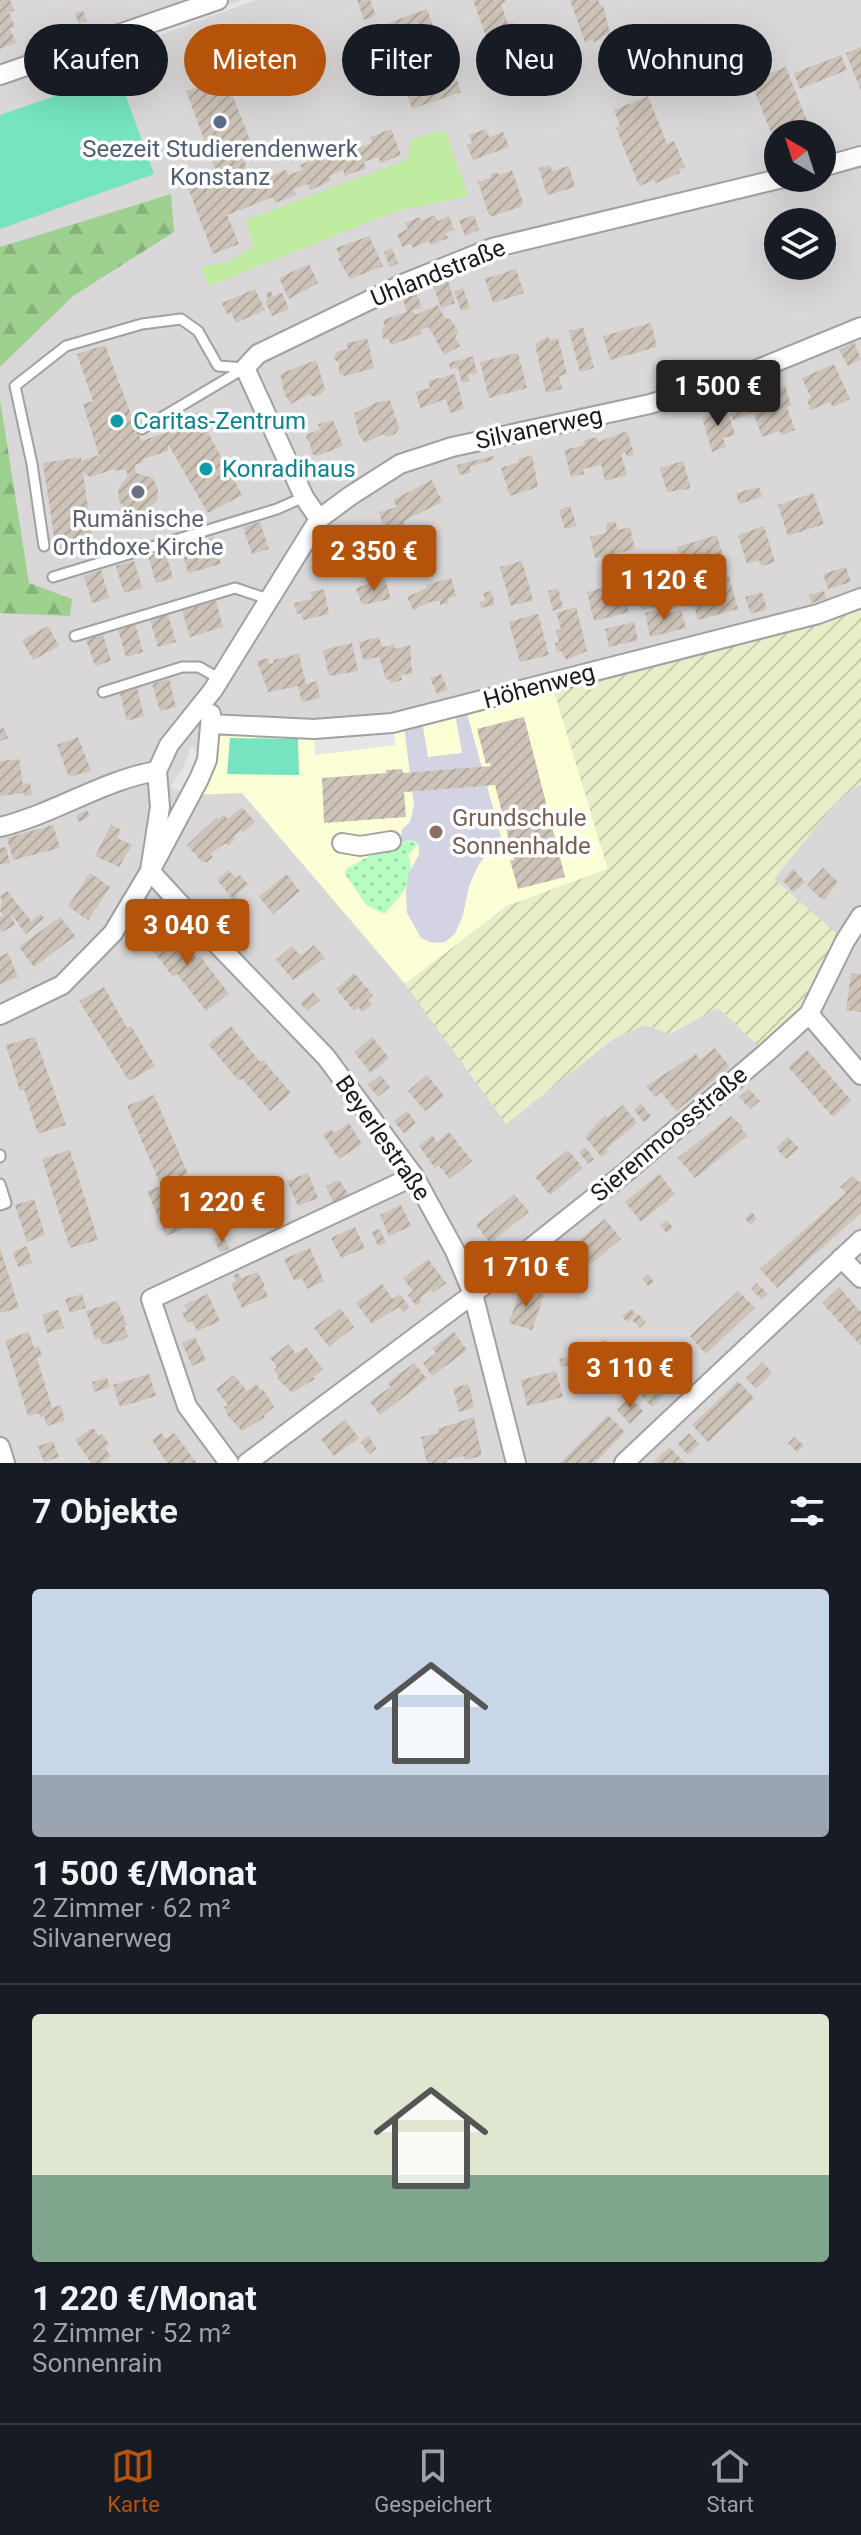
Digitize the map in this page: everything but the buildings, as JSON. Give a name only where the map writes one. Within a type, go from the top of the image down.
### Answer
[{"type":"street","points":[[0,75],[218,0]]},
{"type":"street","points":[[836,163],[861,156]]},
{"type":"street","name":"Uhlandstraße","points":[[245,368],[258,354],[299,334],[405,283],[492,248],[764,183]]},
{"type":"street","name":"Silvanerweg","points":[[319,519],[400,464],[452,447],[650,404],[751,372],[861,327]]},
{"type":"street","points":[[150,871],[160,807],[157,771],[169,745],[216,685],[319,519],[304,497],[245,368]]},
{"type":"street","name":"Höhenweg","points":[[210,724],[314,729],[392,723],[743,634],[818,614],[861,598]]},
{"type":"street","points":[[0,1015],[62,985],[113,933],[150,871],[207,760],[216,685]]},
{"type":"street","points":[[0,827],[48,811],[132,775],[157,771]]},
{"type":"street","points":[[342,843],[360,846],[391,841]]},
{"type":"street","name":"Beyerlestraße","points":[[150,871],[326,1057],[414,1176],[455,1251],[473,1294],[516,1463]]},
{"type":"street","name":"Sierenmoosstraße","points":[[247,1463],[473,1294],[626,1172],[809,1014],[845,941],[861,916]]},
{"type":"street","points":[[809,1014],[861,1075]]},
{"type":"street","points":[[229,1463],[187,1406],[151,1299],[414,1176]]},
{"type":"street","points":[[624,1463],[861,1240]]},
{"type":"street","points":[[841,1258],[861,1278]]},
{"type":"street","points":[[0,1447],[5,1463]]},
{"type":"lane","points":[[44,546],[32,464],[15,386],[66,346],[142,324],[181,319],[198,331],[218,366],[245,368]]},
{"type":"lane","points":[[142,429],[245,368]]},
{"type":"lane","points":[[53,577],[277,509],[304,497]]},
{"type":"lane","points":[[75,636],[235,588],[271,600]]},
{"type":"lane","points":[[103,692],[182,667],[199,667],[216,685]]},
{"type":"lane","points":[[0,1184],[6,1203],[0,1205]]},
{"type":"shaded area","points":[[0,0],[861,0],[861,588],[768,619],[506,1124],[613,1039],[645,1025],[670,1034],[718,1008],[774,879],[836,802],[861,784],[861,1463],[0,1463]]},
{"type":"shaded area","points":[[242,0],[256,0],[168,32],[168,27]]},
{"type":"shaded area","points":[[861,598],[861,784],[836,802],[774,879],[845,941],[809,1014],[766,1053],[718,1008],[669,1034],[645,1025],[613,1039],[506,1124],[405,984],[507,906],[608,869],[551,681]]},
{"type":"shaded area","name":"Grundschule Sonnenhalde","points":[[551,681],[608,869],[507,906],[405,984],[242,793],[189,795],[210,724],[351,728]]},
{"type":"shaded area","points":[[465,706],[503,844],[484,857],[478,866],[455,934],[445,942],[433,943],[421,938],[407,913],[408,875],[419,854],[419,846],[408,840],[393,845],[410,822],[414,805],[403,719],[421,715],[428,757],[462,753],[454,708]]},
{"type":"shaded area","points":[[392,723],[396,745],[315,755],[314,729]]},
{"type":"shaded area","points":[[191,746],[207,760],[189,795],[170,787],[183,769]]},
{"type":"green space","points":[[55,96],[126,96],[154,174],[0,229],[0,115]]},
{"type":"green space","points":[[445,130],[468,196],[397,211],[209,286],[201,267],[229,262],[254,246],[246,220],[407,160],[412,139]]},
{"type":"green space","points":[[171,194],[174,232],[73,296],[0,367],[0,247]]},
{"type":"green space","points":[[0,400],[29,583],[72,599],[70,616],[0,613]]},
{"type":"green space","points":[[230,738],[298,739],[299,775],[227,774]]},
{"type":"green space","points":[[408,840],[418,844],[408,855],[409,880],[384,914],[367,906],[345,874],[346,869],[378,851]]},
{"type":"place","name":"Seezeit Studierendenwerk Konstanz","points":[[220,122]]},
{"type":"place","name":"Caritas-Zentrum","points":[[117,421]]},
{"type":"place","name":"Konradihaus","points":[[206,469]]},
{"type":"place","name":"Rumänische Orthdoxe Kirche","points":[[138,492]]},
{"type":"place","name":"Grundschule Sonnenhalde","points":[[436,832]]}]
